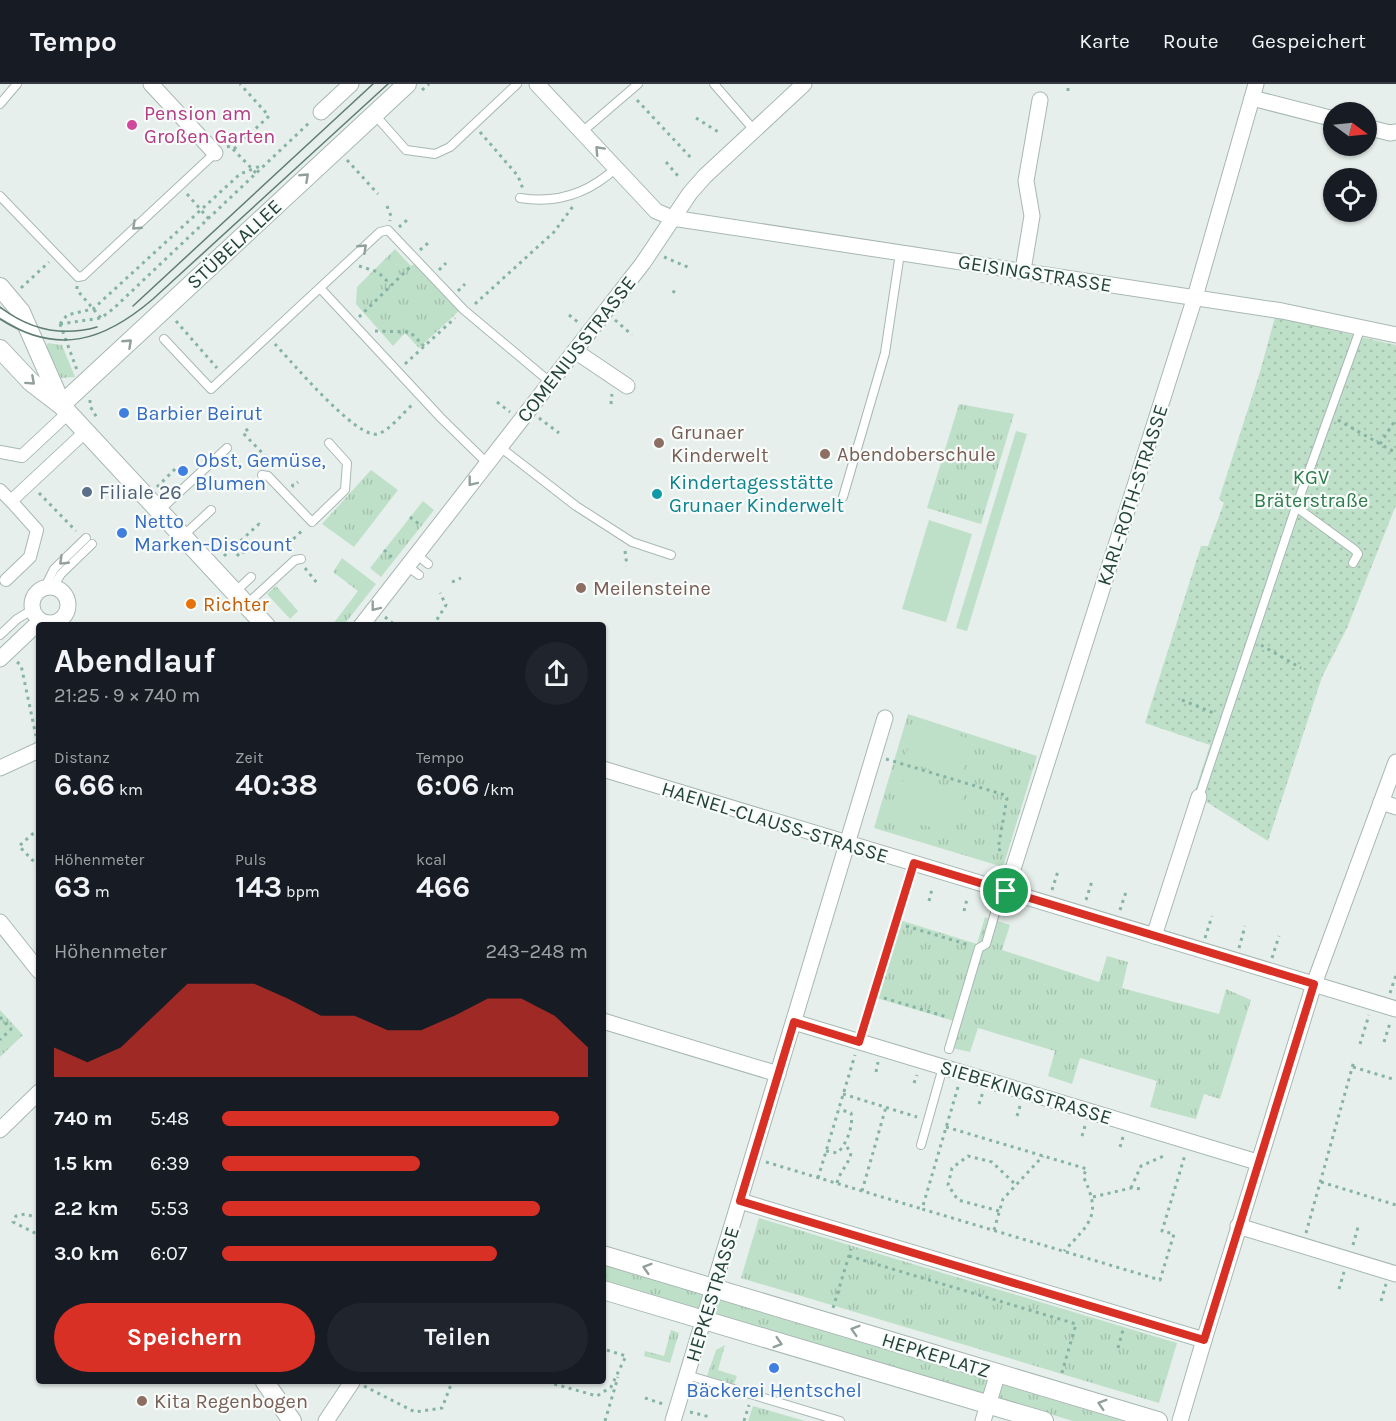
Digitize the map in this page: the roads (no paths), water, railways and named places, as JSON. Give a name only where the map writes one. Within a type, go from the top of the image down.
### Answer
[{"type":"street","points":[[151,84],[215,153]]},
{"type":"street","points":[[321,112],[351,84]]},
{"type":"street","name":"STÜBELALLEE","points":[[65,409],[407,84]]},
{"type":"street","points":[[537,84],[656,211],[672,218]]},
{"type":"street","name":"COMENIUSSTRASSE","points":[[364,622],[413,564],[487,464],[643,263],[672,218],[705,176],[804,84]]},
{"type":"street","name":"KARL-ROTH-STRASSE","points":[[1004,890],[1017,857],[1195,297],[1254,91],[1323,115]]},
{"type":"street","points":[[1023,270],[1032,216],[1026,181],[1040,100]]},
{"type":"street","points":[[1377,131],[1390,134],[1396,132]]},
{"type":"street","name":"GEISINGSTRASSE","points":[[672,218],[1195,297],[1396,335]]},
{"type":"street","points":[[0,287],[21,312],[65,409]]},
{"type":"street","points":[[1,348],[31,382],[65,409],[262,622]]},
{"type":"street","points":[[575,351],[627,386]]},
{"type":"street","points":[[22,456],[65,409]]},
{"type":"street","points":[[11,501],[85,432]]},
{"type":"street","points":[[0,452],[22,456],[46,467]]},
{"type":"street","points":[[0,490],[37,530],[30,557],[6,580]]},
{"type":"street","points":[[36,616],[32,600],[37,592],[49,587],[66,596],[67,611],[64,617],[56,622]]},
{"type":"street","points":[[36,616],[49,622]]},
{"type":"street","points":[[4,656],[36,616]]},
{"type":"street","name":"HEPKESTRASSE","points":[[675,1414],[885,718]]},
{"type":"street","points":[[0,768],[36,745]]},
{"type":"street","points":[[1180,1421],[1257,1162],[1314,984],[1396,762]]},
{"type":"street","name":"HAENEL-CLAUSS-STRASSE","points":[[606,770],[1395,1009]]},
{"type":"street","points":[[1154,936],[1199,797]]},
{"type":"street","points":[[1381,802],[1396,807]]},
{"type":"street","points":[[0,922],[36,967]]},
{"type":"street","points":[[606,1022],[778,1074]]},
{"type":"street","name":"SIEBEKINGSTRASSE","points":[[794,1022],[1257,1162]]},
{"type":"street","points":[[0,1130],[36,1095]]},
{"type":"street","points":[[740,1201],[1204,1340]]},
{"type":"street","points":[[1238,1226],[1396,1274]]},
{"type":"street","name":"HEPKEPLATZ","points":[[606,1256],[1158,1421]]},
{"type":"street","name":"HEPKEPLATZ","points":[[606,1291],[704,1320],[986,1413],[1044,1421]]},
{"type":"street","points":[[986,1413],[998,1373]]},
{"type":"street","points":[[265,1384],[292,1421]]},
{"type":"street","points":[[326,1421],[352,1384]]},
{"type":"lane","points":[[0,104],[17,84]]},
{"type":"lane","points":[[374,113],[406,150],[435,154],[450,147],[517,84]]},
{"type":"lane","points":[[582,132],[638,84]]},
{"type":"lane","points":[[714,84],[754,130]]},
{"type":"lane","points":[[0,196],[56,256],[78,277],[83,276],[215,153]]},
{"type":"lane","points":[[521,198],[556,200],[587,190],[616,168]]},
{"type":"lane","points":[[164,339],[211,389],[351,258],[380,232],[388,230],[418,256],[464,310],[550,382]]},
{"type":"lane","points":[[843,497],[885,353],[900,253]]},
{"type":"lane","points":[[320,288],[487,464]]},
{"type":"lane","points":[[0,313],[29,330]]},
{"type":"lane","points":[[1199,797],[1296,507],[1361,327]]},
{"type":"lane","points":[[262,475],[268,476],[312,522],[345,490],[346,463],[329,443]]},
{"type":"lane","points":[[500,447],[576,506],[632,542],[671,555]]},
{"type":"lane","points":[[159,511],[227,448]]},
{"type":"lane","points":[[1296,507],[1355,550],[1358,554],[1353,563]]},
{"type":"lane","points":[[183,536],[211,510]]},
{"type":"lane","points":[[49,587],[89,541]]},
{"type":"lane","points":[[241,599],[298,559]]},
{"type":"lane","points":[[241,599],[251,577]]},
{"type":"lane","points":[[0,635],[16,619],[36,616]]},
{"type":"lane","points":[[859,1042],[914,863]]},
{"type":"lane","points":[[949,1048],[979,948],[986,945],[1004,890]]},
{"type":"lane","points":[[921,1145],[943,1067]]},
{"type":"lane","points":[[687,1375],[840,1421]]},
{"type":"tram line","points":[[133,306],[373,84]]},
{"type":"tram line","points":[[0,319],[41,337],[61,340],[80,339],[117,325],[153,299],[388,84]]},
{"type":"tram line","points":[[0,307],[22,321],[46,329],[71,331],[97,327]]},
{"type":"place","name":"Pension am Großen Garten","points":[[132,125]]},
{"type":"place","name":"Barbier Beirut","points":[[124,413]]},
{"type":"place","name":"Grunaer Kinderwelt","points":[[659,443]]},
{"type":"place","name":"Abendoberschule","points":[[825,454]]},
{"type":"place","name":"Obst, Gemüse, Blumen","points":[[183,471]]},
{"type":"place","name":"Filiale 26","points":[[87,492]]},
{"type":"place","name":"Kindertagesstätte Grunaer Kinderwelt","points":[[657,494]]},
{"type":"place","name":"Netto Marken-Discount","points":[[122,533]]},
{"type":"place","name":"Meilensteine","points":[[581,588]]},
{"type":"place","name":"Richter","points":[[191,604]]},
{"type":"place","name":"Bäckerei Hentschel","points":[[774,1368]]},
{"type":"place","name":"Kita Regenbogen","points":[[142,1401]]},
{"type":"park label","name":"KGV Bräterstraße","points":[[1311,488]]}]
